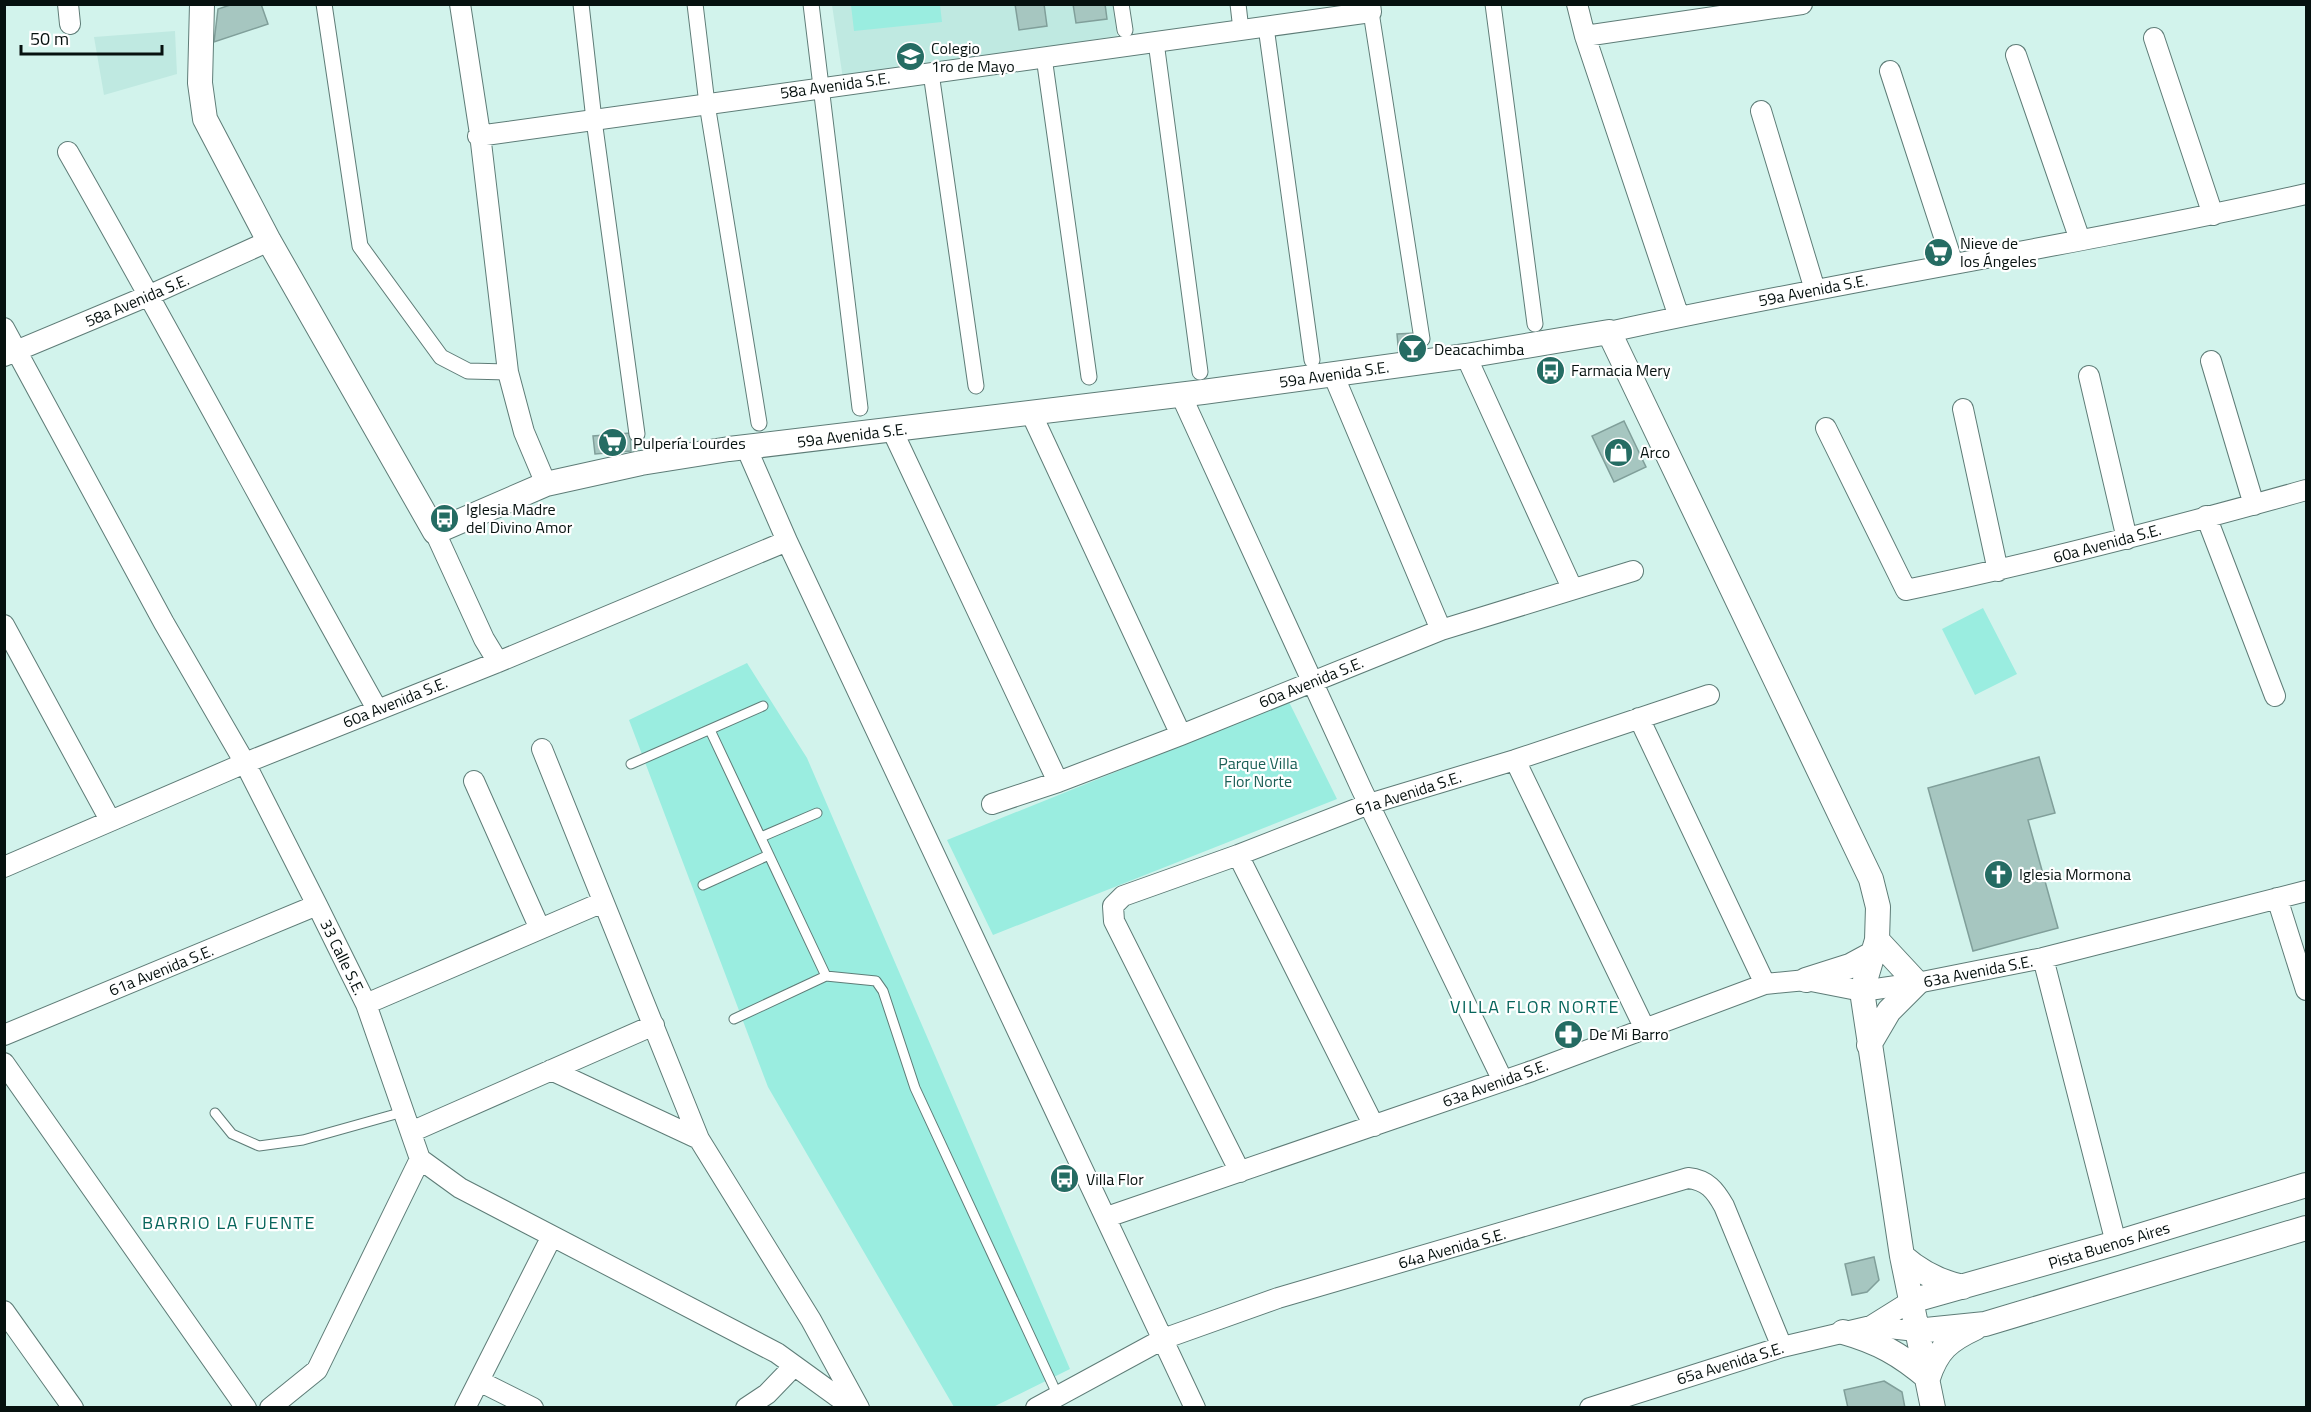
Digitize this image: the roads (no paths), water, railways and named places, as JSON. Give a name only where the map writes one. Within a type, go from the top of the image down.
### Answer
[{"type":"street","points":[[68,4],[70,24]]},
{"type":"street","points":[[202,4],[200,83],[206,118],[269,241],[435,532],[484,639],[498,662]]},
{"type":"street","points":[[324,4],[360,246],[441,357],[468,371],[508,372]]},
{"type":"street","points":[[460,4],[480,134],[478,136],[508,372],[524,432],[546,484]]},
{"type":"street","points":[[580,4],[637,434]]},
{"type":"street","points":[[695,4],[707,104],[759,423]]},
{"type":"street","points":[[811,4],[860,408]]},
{"type":"street","points":[[1121,4],[1125,30]]},
{"type":"street","points":[[1238,4],[1241,30]]},
{"type":"street","points":[[1493,4],[1535,324]]},
{"type":"street","points":[[1577,4],[1585,36],[1679,316]]},
{"type":"street","points":[[1585,36],[1802,4]]},
{"type":"street","points":[[1370,8],[1422,339]]},
{"type":"street","name":"58a Avenida S.E.","points":[[478,136],[1266,27],[1370,8]]},
{"type":"street","points":[[1266,27],[1312,360]]},
{"type":"street","points":[[2154,38],[2213,215]]},
{"type":"street","points":[[1156,42],[1200,372]]},
{"type":"street","points":[[2016,55],[2080,240]]},
{"type":"street","points":[[1044,57],[1089,377]]},
{"type":"street","points":[[1890,71],[1953,264]]},
{"type":"street","points":[[931,73],[976,386]]},
{"type":"street","points":[[1761,111],[1815,290]]},
{"type":"street","points":[[68,152],[150,295],[266,512],[377,709]]},
{"type":"street","name":"59a Avenida S.E.","points":[[435,532],[546,484],[608,468],[746,447],[1181,395],[1466,356],[1609,332],[1679,316],[2213,215],[2307,194]]},
{"type":"street","name":"58a Avenida S.E.","points":[[10,354],[150,295],[269,241]]},
{"type":"street","name":"33 Calle S.E.","points":[[4,328],[10,354],[244,764],[317,905],[366,1004],[420,1159]]},
{"type":"street","points":[[1609,332],[1871,879],[1878,907],[1875,946],[1862,991],[1902,1256],[1933,1407]]},
{"type":"street","points":[[1466,356],[1572,588]]},
{"type":"street","points":[[2211,361],[2254,505]]},
{"type":"street","points":[[1333,374],[1442,630]]},
{"type":"street","points":[[2089,376],[2127,539]]},
{"type":"street","points":[[1181,395],[1311,681],[1503,1081]]},
{"type":"street","points":[[1963,409],[1998,571]]},
{"type":"street","points":[[1031,413],[1181,735]]},
{"type":"street","name":"60a Avenida S.E.","points":[[1826,428],[1906,590],[1998,571],[2127,539],[2307,490]]},
{"type":"street","points":[[892,430],[1058,782]]},
{"type":"street","points":[[746,447],[787,542],[1195,1407]]},
{"type":"street","points":[[2206,516],[2275,696]]},
{"type":"street","name":"60a Avenida S.E.","points":[[4,867],[244,764],[787,542]]},
{"type":"street","name":"60a Avenida S.E.","points":[[992,804],[1058,782],[1181,735],[1442,630],[1633,571]]},
{"type":"street","points":[[4,625],[111,820]]},
{"type":"street","name":"61a Avenida S.E.","points":[[1240,1172],[1114,921],[1113,906],[1123,896],[1238,855],[1369,804],[1515,760],[1709,695]]},
{"type":"street","points":[[1639,718],[1765,984]]},
{"type":"street","points":[[542,749],[699,1139],[811,1320],[859,1407]]},
{"type":"street","points":[[1515,760],[1644,1027]]},
{"type":"street","points":[[474,781],[540,929]]},
{"type":"street","points":[[1238,855],[1374,1126]]},
{"type":"street","name":"63a Avenida S.E.","points":[[1107,1217],[1503,1081],[1765,984],[1806,980],[1862,991],[1917,983],[2043,958],[2307,891]]},
{"type":"street","points":[[2277,898],[2307,990]]},
{"type":"street","points":[[366,1004],[603,902]]},
{"type":"street","name":"61a Avenida S.E.","points":[[4,1035],[317,905]]},
{"type":"street","points":[[1806,980],[1850,966],[1875,946]]},
{"type":"street","points":[[1869,1045],[1889,1011],[1917,983],[1875,946]]},
{"type":"street","points":[[2043,958],[2116,1243]]},
{"type":"street","points":[[411,1132],[654,1025]]},
{"type":"street","points":[[4,1063],[246,1407]]},
{"type":"street","points":[[551,1070],[699,1139]]},
{"type":"street","points":[[270,1407],[318,1370],[420,1159],[460,1188],[777,1353],[853,1407]]},
{"type":"street","name":"64a Avenida S.E.","points":[[1036,1407],[1163,1339],[1278,1298],[1688,1178],[1705,1182],[1713,1188],[1724,1206],[1782,1347]]},
{"type":"street","name":"Pista Buenos Aires","points":[[1911,1301],[2116,1243],[2307,1185]]},
{"type":"street","points":[[1928,1378],[1937,1355],[1943,1348],[1958,1336],[1985,1324],[2307,1228]]},
{"type":"street","points":[[465,1407],[552,1236]]},
{"type":"street","points":[[1902,1256],[1926,1274],[1964,1287]]},
{"type":"street","name":"65a Avenida S.E.","points":[[1871,1326],[1911,1301]]},
{"type":"street","points":[[4,1311],[72,1407]]},
{"type":"street","points":[[1916,1331],[1985,1324]]},
{"type":"street","name":"65a Avenida S.E.","points":[[1590,1407],[1782,1347],[1843,1332],[1871,1326],[1916,1331]]},
{"type":"street","points":[[1843,1332],[1889,1348],[1928,1378]]},
{"type":"street","points":[[746,1407],[770,1401],[794,1365]]},
{"type":"street","points":[[479,1381],[533,1407]]},
{"type":"lane","points":[[631,764],[763,706]]},
{"type":"lane","points":[[710,730],[826,976]]},
{"type":"lane","points":[[760,837],[817,813]]},
{"type":"lane","points":[[703,885],[769,855]]},
{"type":"lane","points":[[734,1019],[826,976],[876,981],[883,991],[915,1088],[1058,1396]]},
{"type":"lane","points":[[215,1113],[232,1134],[259,1146],[303,1140],[403,1112]]},
{"type":"place","name":"Colegio 1ro de Mayo","points":[[910,57]]},
{"type":"place","name":"Nieve de los Ángeles","points":[[1939,252]]},
{"type":"place","name":"Deacachimba","points":[[1413,349]]},
{"type":"place","name":"Farmacia Mery","points":[[1550,370]]},
{"type":"place","name":"Pulpería Lourdes","points":[[612,443]]},
{"type":"place","name":"Arco","points":[[1619,452]]},
{"type":"place","name":"Iglesia Madre del Divino Amor","points":[[445,518]]},
{"type":"place","name":"Iglesia Mormona","points":[[1998,874]]},
{"type":"place","name":"De Mi Barro","points":[[1568,1034]]},
{"type":"place","name":"Villa Flor","points":[[1065,1179]]},
{"type":"district","name":"VILLA FLOR NORTE","points":[[1535,1006]]},
{"type":"district","name":"BARRIO LA FUENTE","points":[[229,1222]]},
{"type":"park label","name":"Parque Villa Flor Norte","points":[[1258,772]]}]
